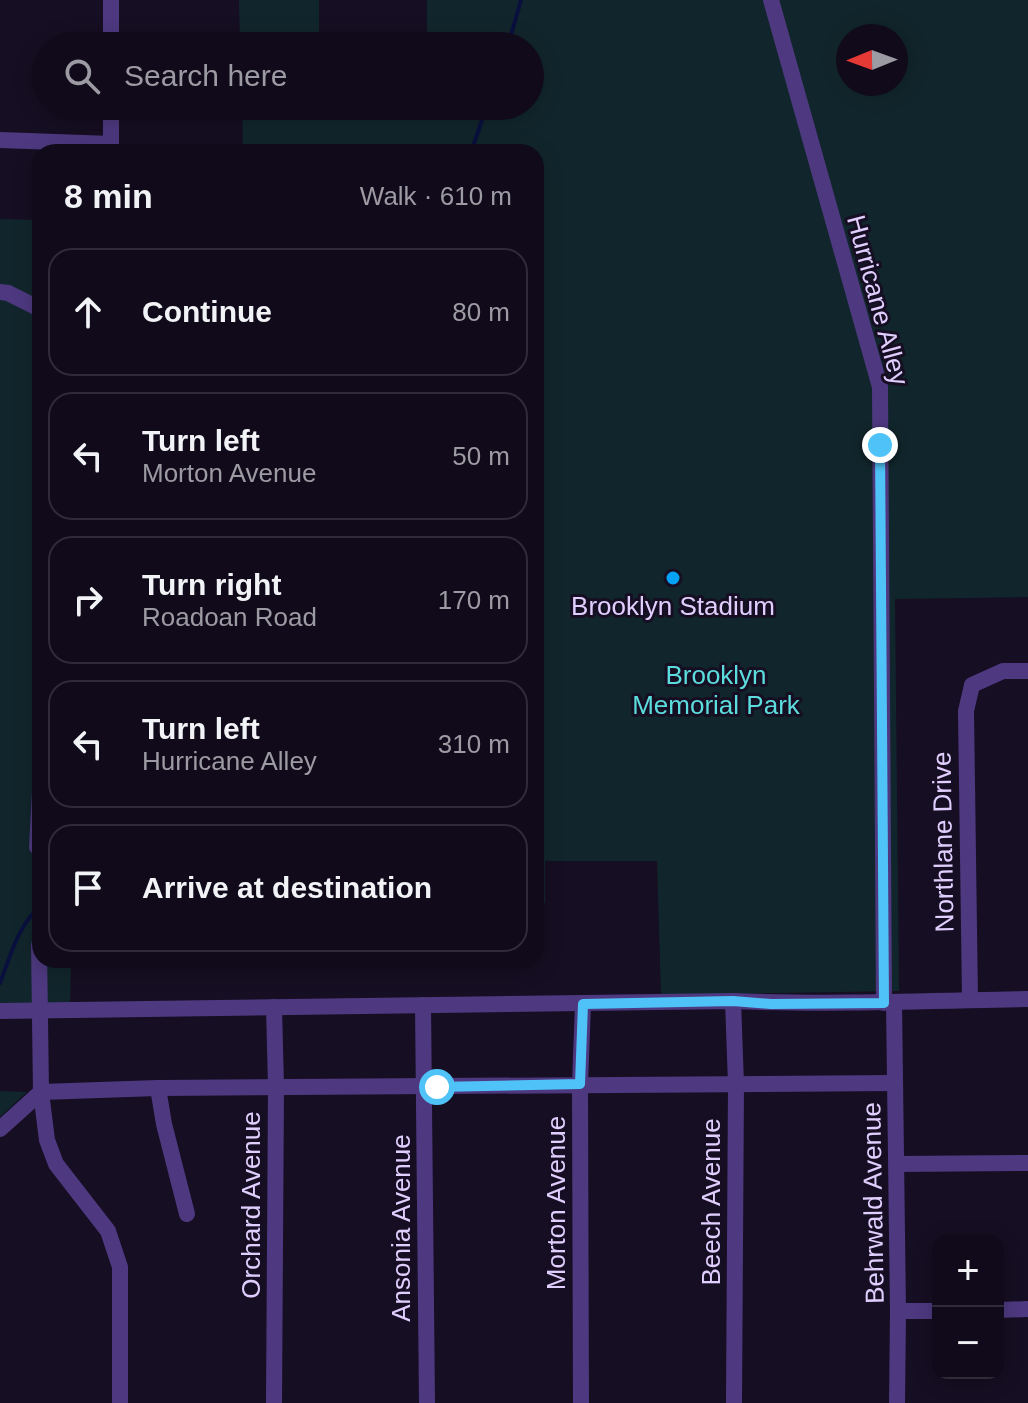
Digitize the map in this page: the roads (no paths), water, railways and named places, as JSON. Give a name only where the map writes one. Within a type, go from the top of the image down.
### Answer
[{"type":"street","points":[[111,0],[111,32]]},
{"type":"street","name":"Hurricane Alley","points":[[771,0],[880,387],[889,1003]]},
{"type":"street","points":[[0,140],[111,144],[111,120]]},
{"type":"street","points":[[0,292],[32,305]]},
{"type":"street","name":"Northlane Drive","points":[[970,1000],[966,711],[972,685],[1003,671],[1028,671]]},
{"type":"street","points":[[39,968],[41,1092],[47,1140],[56,1164],[108,1231],[120,1267],[120,1403]]},
{"type":"street","points":[[0,1011],[1028,999]]},
{"type":"street","name":"Beech Avenue","points":[[733,1001],[736,1084],[734,1403]]},
{"type":"street","name":"Behrwald Avenue","points":[[889,1003],[897,1164],[897,1403]]},
{"type":"street","name":"Morton Avenue","points":[[581,1403],[580,1084],[583,1004]]},
{"type":"street","name":"Ansonia Avenue","points":[[423,1005],[427,1403]]},
{"type":"street","name":"Orchard Avenue","points":[[274,1007],[274,1403]]},
{"type":"street","points":[[0,1129],[41,1092],[158,1088],[895,1083]]},
{"type":"street","points":[[158,1088],[187,1214]]},
{"type":"street","points":[[897,1164],[1028,1163]]},
{"type":"street","points":[[1004,1310],[1028,1309]]},
{"type":"street","points":[[898,1311],[932,1311]]},
{"type":"waterway","points":[[512,32],[521,0]]},
{"type":"waterway","points":[[474,144],[482,120]]},
{"type":"waterway","points":[[0,983],[20,932],[32,914]]},
{"type":"place","name":"Brooklyn Stadium","points":[[673,578]]},
{"type":"park label","name":"Brooklyn Memorial Park","points":[[716,690]]}]
